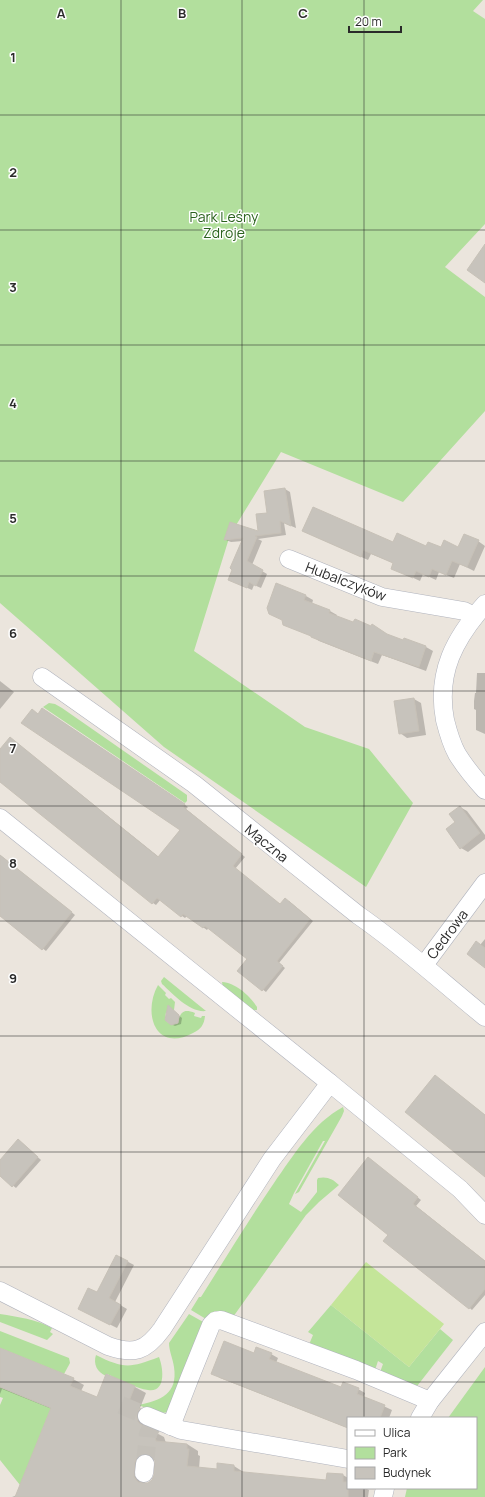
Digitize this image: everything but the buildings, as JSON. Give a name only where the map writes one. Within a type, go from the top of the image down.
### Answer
[{"type":"street","name":"Hubalczyków","points":[[289,559],[382,597],[464,611],[479,610]]},
{"type":"street","name":"Hubalczyków","points":[[479,610],[463,631],[453,648],[446,666],[442,687],[443,711],[448,734],[457,754],[485,790]]},
{"type":"street","name":"Mączna","points":[[42,677],[194,784],[358,916],[383,932],[485,1017]]},
{"type":"street","points":[[0,818],[460,1189],[485,1215]]},
{"type":"street","name":"Cedrowa","points":[[424,965],[485,883]]},
{"type":"street","points":[[0,1291],[108,1346],[122,1351],[137,1350],[146,1346],[154,1340],[162,1329],[272,1159],[330,1083]]},
{"type":"street","points":[[171,1426],[211,1325],[215,1321],[221,1320],[348,1367],[430,1401]]},
{"type":"street","points":[[421,1417],[430,1401],[485,1332]]},
{"type":"street","points":[[151,1420],[181,1430],[347,1458]]},
{"type":"green space","name":"Park Leśny Zdroje","points":[[0,0],[483,0],[473,11],[485,19],[485,224],[445,267],[485,297],[485,411],[403,502],[281,452],[230,535],[194,651],[305,727],[369,749],[413,803],[366,887],[164,747],[0,603]]},
{"type":"green space","points":[[49,703],[55,704],[62,708],[187,795],[187,801],[185,803],[43,707]]},
{"type":"green space","points":[[164,977],[206,1011],[194,1009],[182,1002],[162,984],[161,981]]},
{"type":"green space","points":[[222,982],[237,987],[247,995],[257,1007],[257,1010],[253,1010],[223,987]]},
{"type":"green space","points":[[158,985],[166,993],[165,995],[169,999],[171,998],[175,1002],[174,1010],[166,1012],[165,1020],[171,1025],[178,1022],[180,1015],[186,1011],[195,1013],[194,1016],[201,1018],[202,1016],[205,1016],[203,1024],[198,1030],[180,1038],[170,1038],[161,1034],[152,1018],[153,996]]},
{"type":"green space","points":[[343,1107],[344,1111],[342,1116],[299,1192],[295,1194],[325,1141],[323,1141],[289,1204],[301,1212],[317,1192],[318,1178],[330,1178],[339,1185],[306,1215],[233,1317],[215,1311],[206,1319],[191,1310],[199,1297],[201,1297],[264,1197],[296,1151],[322,1122]]},
{"type":"green space","points":[[366,1262],[444,1324],[409,1367],[331,1305]]},
{"type":"green space","points":[[331,1305],[409,1367],[440,1329],[453,1340],[414,1390],[379,1375],[383,1364],[378,1361],[374,1373],[308,1347],[313,1335],[308,1332]]},
{"type":"green space","points":[[0,1314],[40,1322],[52,1328],[50,1332],[53,1334],[47,1340],[0,1322]]},
{"type":"green space","points":[[189,1314],[205,1323],[169,1412],[157,1412],[139,1405],[161,1398],[170,1390],[175,1376],[169,1343]]},
{"type":"green space","points":[[0,1331],[69,1358],[70,1363],[64,1374],[0,1348]]},
{"type":"green space","points":[[96,1355],[121,1365],[134,1365],[159,1357],[162,1367],[161,1384],[154,1390],[148,1390],[133,1386],[107,1374],[106,1376],[100,1372],[95,1365]]},
{"type":"green space","points":[[485,1367],[485,1497],[405,1497],[407,1489],[477,1489],[477,1417],[449,1417]]},
{"type":"green space","points":[[0,1387],[51,1408],[20,1485],[0,1460],[0,1405],[3,1398],[0,1397]]},
{"type":"tunnel","points":[[121,1405],[147,1416]]},
{"type":"tunnel","points":[[145,1464],[148,1434],[152,1426]]}]
